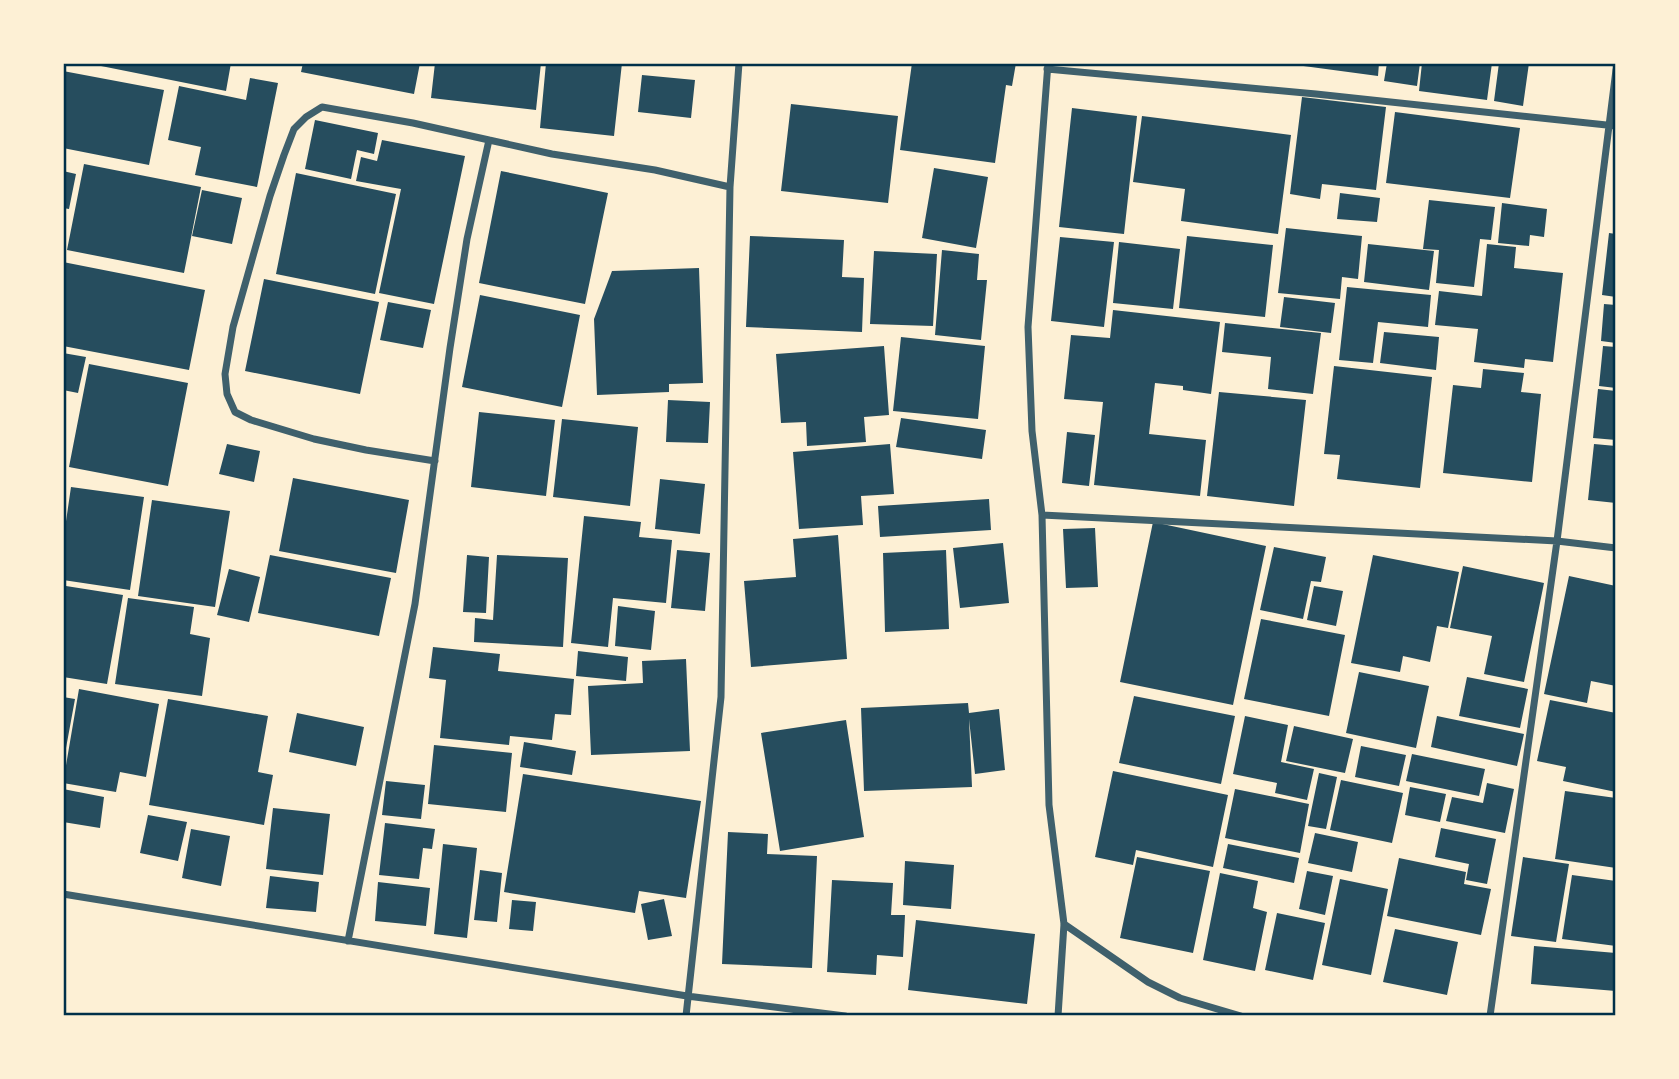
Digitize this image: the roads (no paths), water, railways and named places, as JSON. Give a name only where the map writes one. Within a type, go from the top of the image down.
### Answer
[{"type":"street","points":[[686,1016],[720,697],[730,187],[739,63]]},
{"type":"street","points":[[1058,1016],[1064,925],[1049,805],[1042,515],[1032,431],[1028,327],[1048,66],[1612,125]]},
{"type":"street","points":[[1490,1016],[1557,541],[1612,125],[1616,70]]},
{"type":"street","points":[[435,461],[314,439],[251,420],[235,412],[227,394],[225,374],[233,327],[270,196],[294,129],[306,117],[322,107],[413,123],[552,154],[655,170],[730,187]]},
{"type":"street","points":[[348,941],[415,604],[467,239],[489,140]]},
{"type":"street","points":[[1042,515],[1557,541],[1616,548]]},
{"type":"street","points":[[63,894],[687,996],[845,1016]]},
{"type":"street","points":[[1064,925],[1148,982],[1180,998],[1241,1016]]}]
